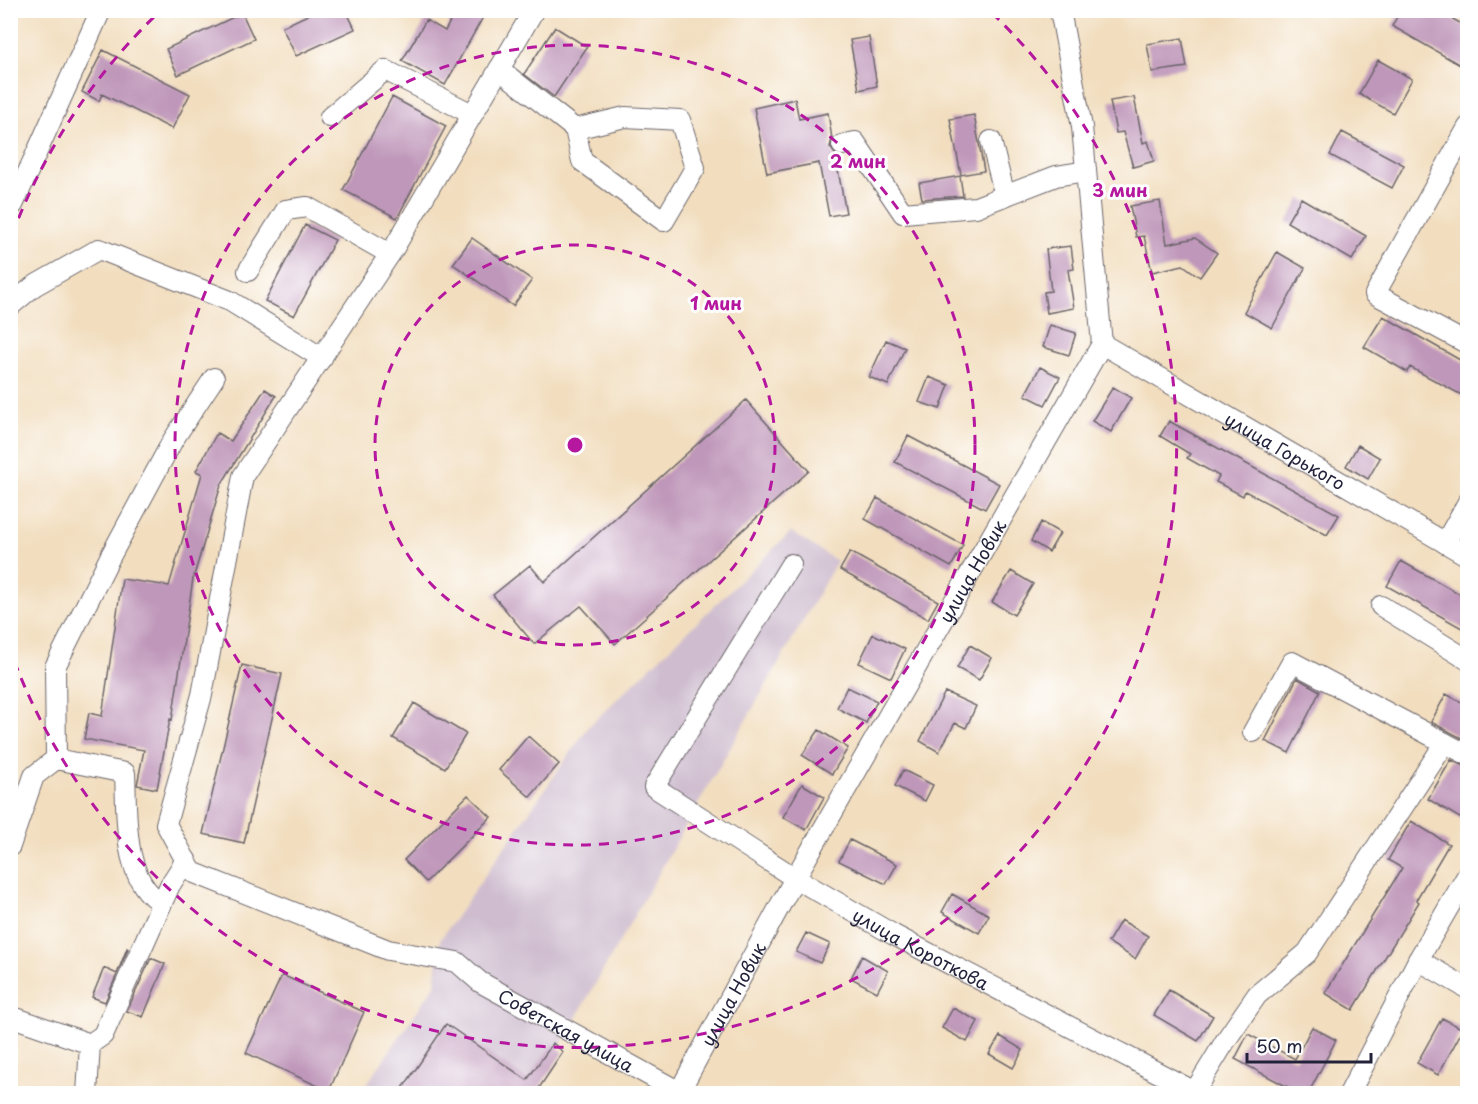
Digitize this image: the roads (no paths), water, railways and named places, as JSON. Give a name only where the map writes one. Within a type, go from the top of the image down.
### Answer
[{"type":"street","points":[[13,205],[101,10]]},
{"type":"street","points":[[90,1044],[104,1035],[162,903],[186,860],[166,824],[202,695],[243,476],[390,254],[534,10]]},
{"type":"street","points":[[1060,10],[1082,127],[1102,344]]},
{"type":"street","points":[[499,69],[575,129],[582,160],[664,221],[695,168],[680,120],[625,117],[575,129]]},
{"type":"street","points":[[330,117],[386,70],[471,114]]},
{"type":"street","points":[[1467,127],[1375,294],[1467,344]]},
{"type":"street","points":[[991,141],[1005,196]]},
{"type":"street","points":[[842,145],[855,142],[903,213],[976,207],[1056,176],[1086,171]]},
{"type":"street","points":[[248,271],[286,210],[307,207],[390,254]]},
{"type":"street","points":[[10,306],[34,286],[99,249],[230,302],[322,358]]},
{"type":"street","name":"улица Горького","points":[[1102,344],[1467,556]]},
{"type":"street","name":"улица Новик","points":[[680,1093],[795,878],[1102,344]]},
{"type":"street","points":[[56,759],[56,668],[110,557],[168,450],[214,378]]},
{"type":"street","points":[[1445,543],[1467,502]]},
{"type":"street","name":"улица Короткова","points":[[791,564],[654,787],[795,878],[894,934],[1197,1092]]},
{"type":"street","points":[[1381,606],[1467,660]]},
{"type":"street","points":[[1253,732],[1292,662],[1467,755]]},
{"type":"street","points":[[1197,1092],[1257,995],[1307,953],[1445,743]]},
{"type":"street","points":[[10,846],[34,776],[56,759],[125,774],[128,828],[134,868],[150,896],[162,903]]},
{"type":"street","name":"Советская улица","points":[[186,860],[192,872],[388,950],[457,962],[480,982],[680,1093]]},
{"type":"street","points":[[1350,1094],[1418,960],[1467,873]]},
{"type":"street","points":[[1418,960],[1467,989]]},
{"type":"street","points":[[10,1016],[90,1044]]},
{"type":"street","points":[[87,1094],[90,1044]]}]
